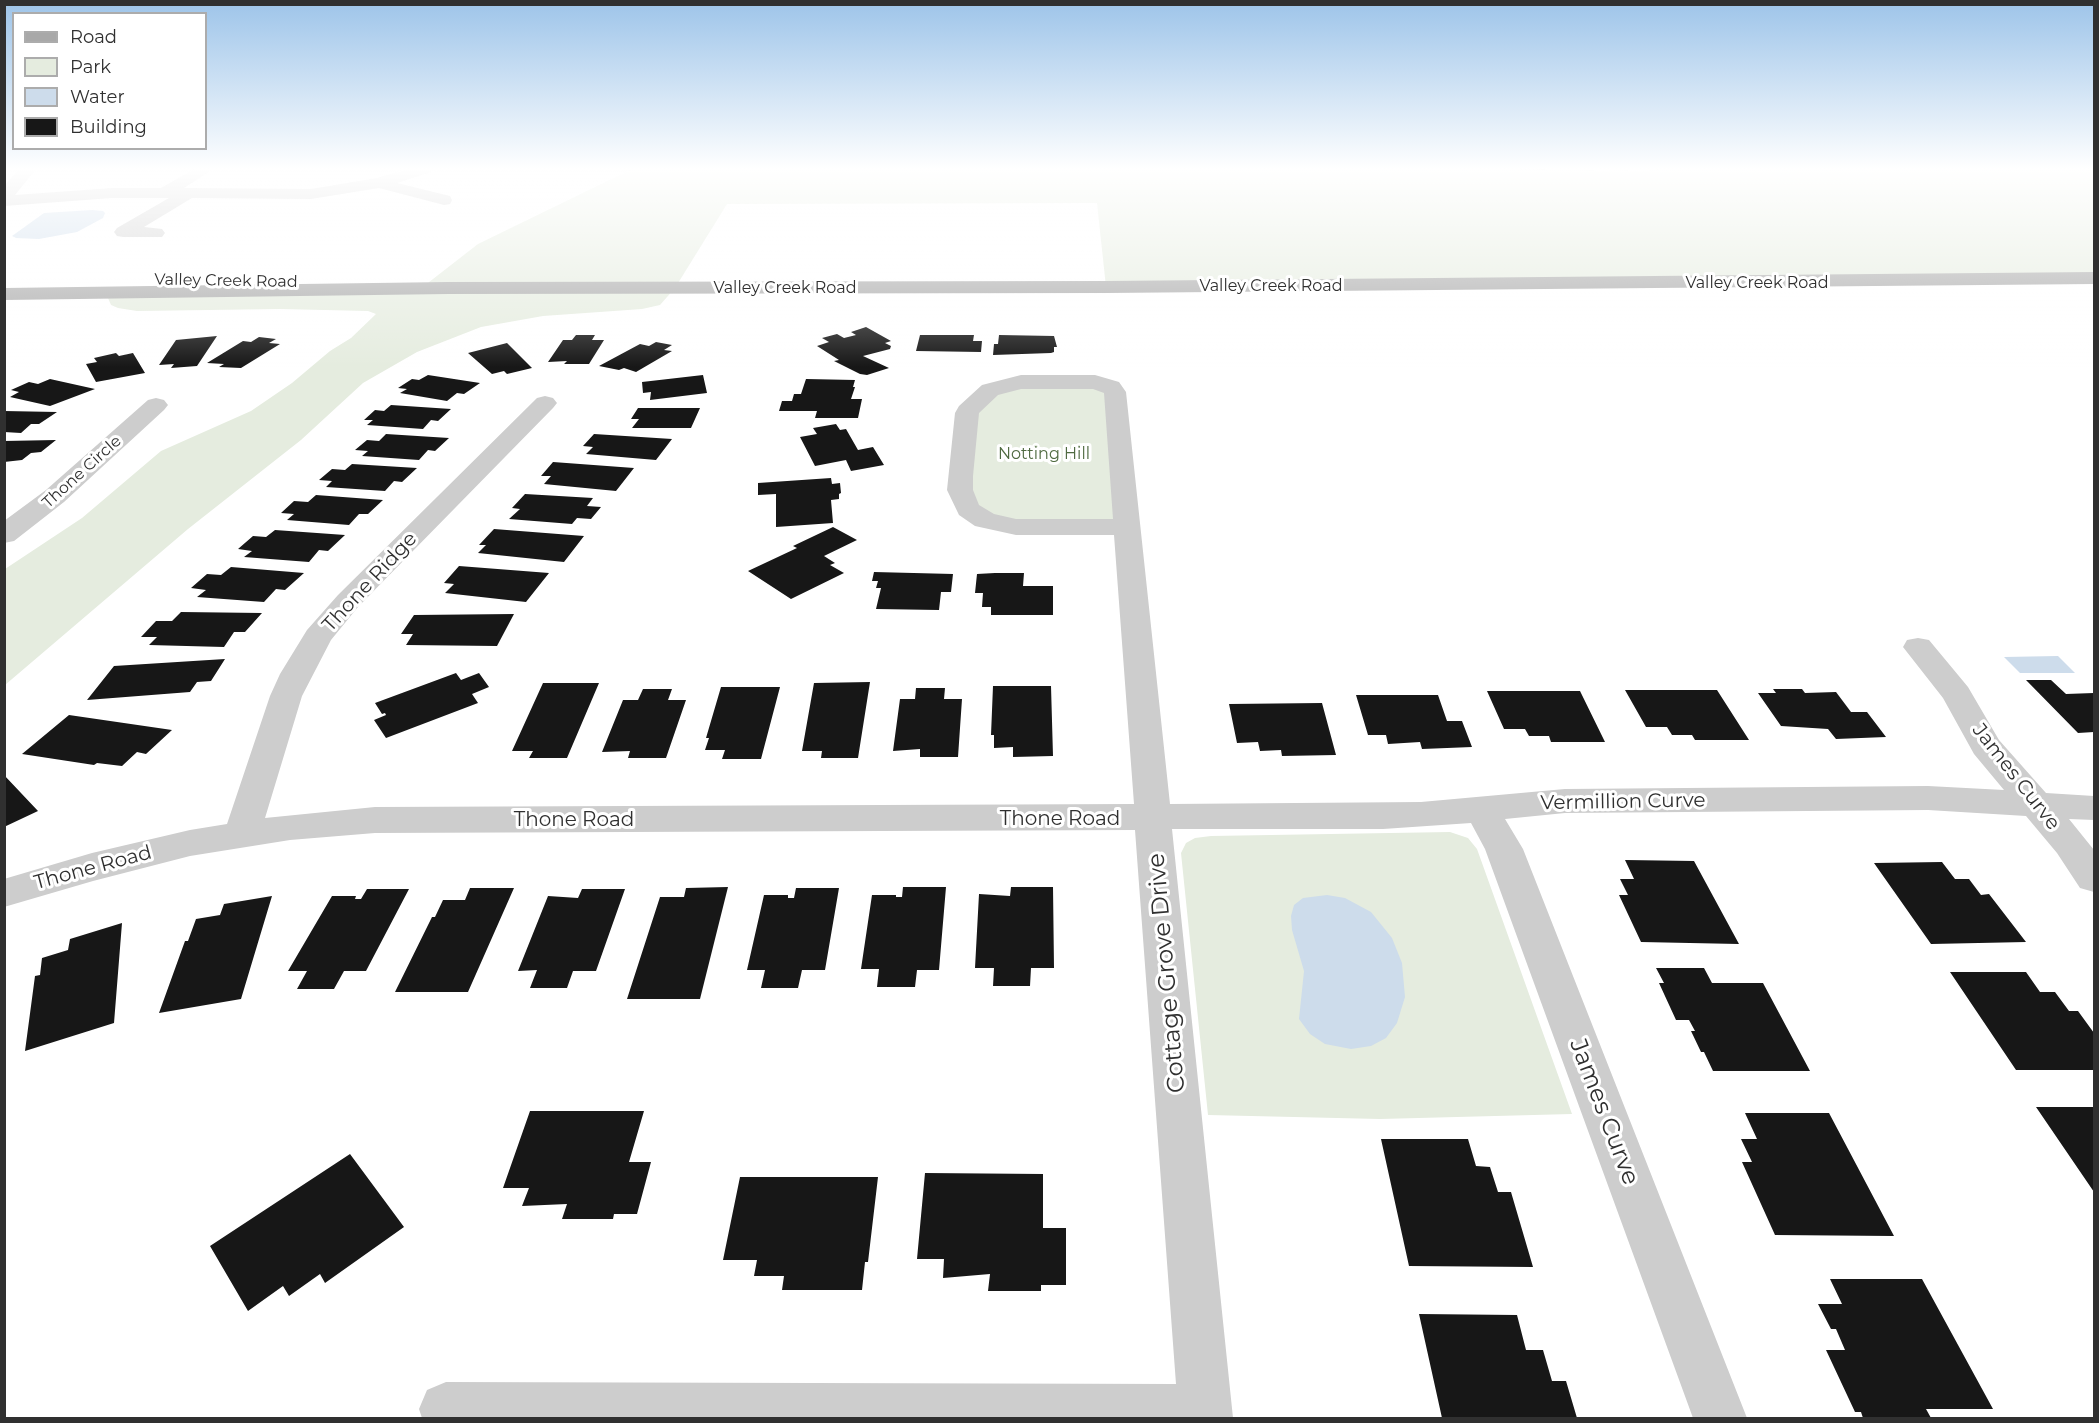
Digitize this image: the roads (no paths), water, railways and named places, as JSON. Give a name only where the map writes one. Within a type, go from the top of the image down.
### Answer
[{"type":"main road","name":"Valley Creek Road","points":[[4,294],[448,288],[1094,287],[2094,278]]},
{"type":"main road","name":"Valley Creek Road","points":[[4,279],[228,280],[448,288]]},
{"type":"street","name":"Cottage Grove Drive","points":[[1127,527],[1008,526],[985,520],[968,510],[960,490],[960,476],[966,421],[971,406],[990,390],[1021,382],[1088,381],[1101,383],[1114,389],[1127,527],[1206,1415]]},
{"type":"street","name":"Thone Ridge","points":[[242,834],[286,696],[318,637],[348,601],[545,403]]},
{"type":"street","name":"Thone Circle","points":[[4,535],[39,510],[156,405]]},
{"type":"street","name":"James Curve","points":[[1918,647],[1957,693],[1986,746],[2094,878]]},
{"type":"street","name":"Vermillion Curve","points":[[1152,819],[1390,816],[1565,801],[1928,798],[2094,808]]},
{"type":"street","name":"James Curve","points":[[1481,809],[1504,849],[1720,1419]]},
{"type":"street","name":"Thone Road","points":[[4,893],[135,855],[290,827],[375,820],[1152,819]]},
{"type":"street","points":[[446,1409],[1206,1415]]},
{"type":"water","points":[[14,234],[64,234],[39,239],[12,236]]},
{"type":"water","points":[[2058,656],[2075,673],[2020,673],[2004,657]]},
{"type":"water","points":[[1327,895],[1345,898],[1371,912],[1392,938],[1402,963],[1405,997],[1397,1023],[1386,1038],[1371,1046],[1351,1049],[1325,1044],[1310,1034],[1299,1019],[1304,971],[1292,930],[1291,916],[1294,905],[1303,898]]},
{"type":"park label","name":"Notting Hill","points":[[1044,454]]}]
